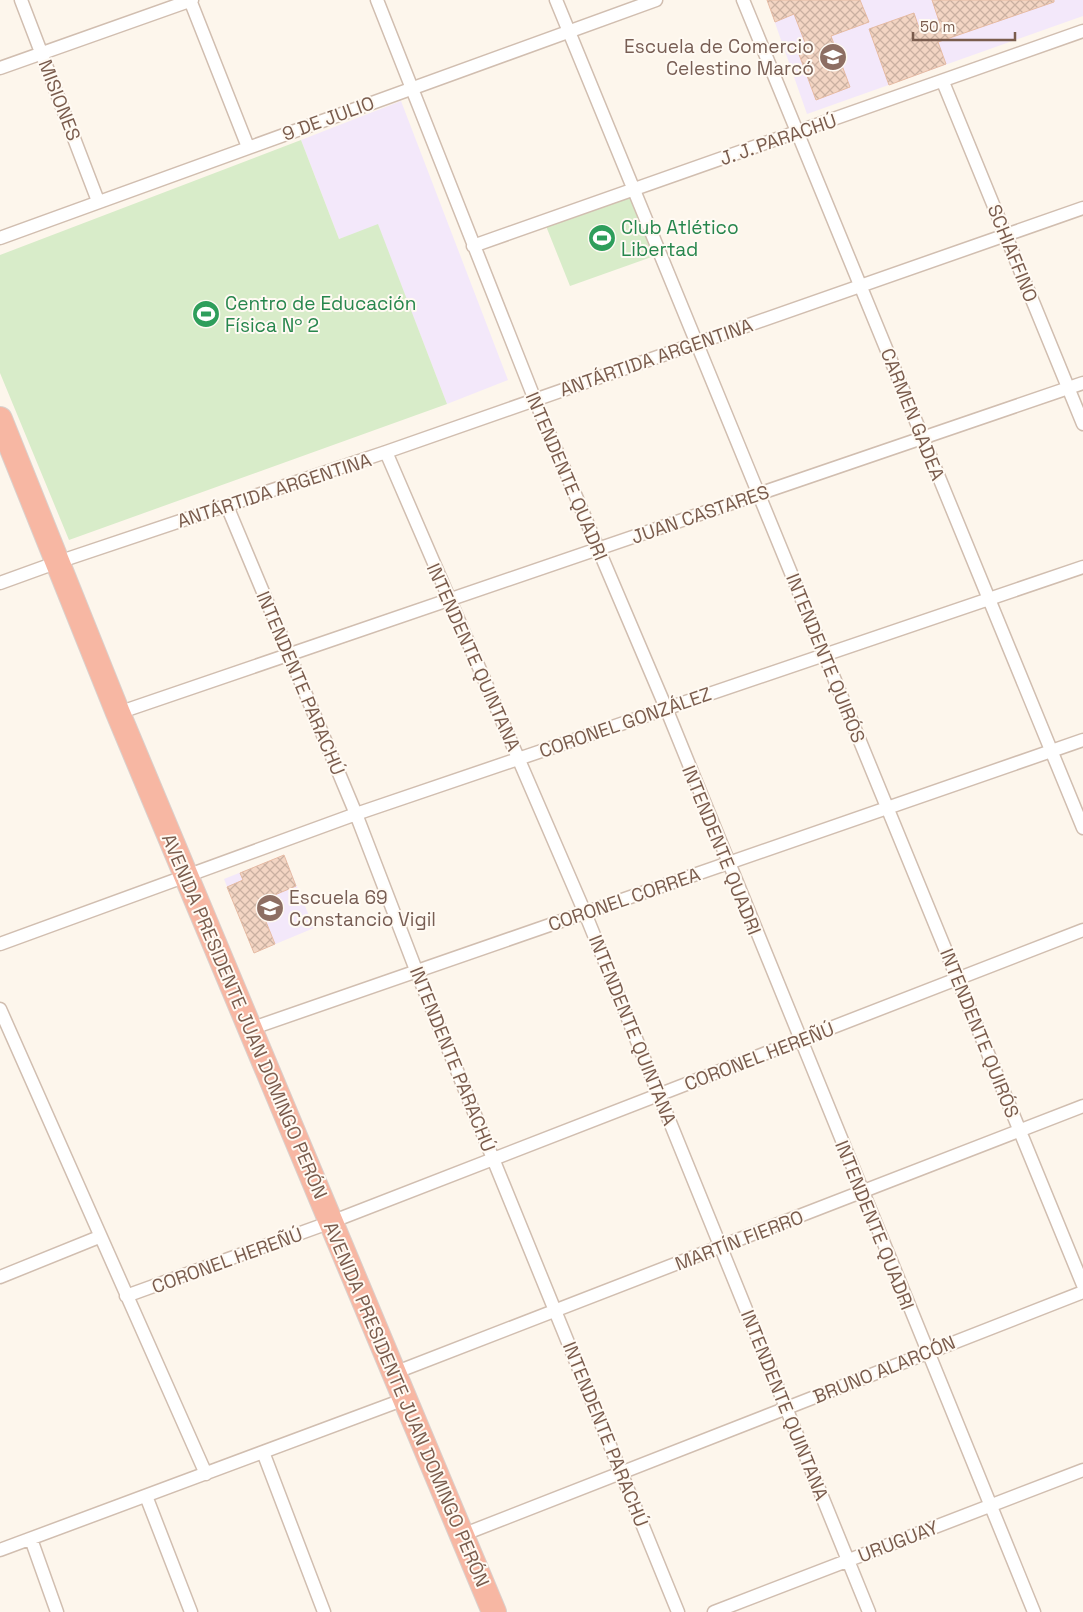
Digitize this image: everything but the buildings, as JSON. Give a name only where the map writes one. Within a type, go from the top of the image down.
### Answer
[{"type":"highway","name":"AVENIDA PRESIDENTE JUAN DOMINGO PERÓN","points":[[0,419],[118,713],[494,1612]]},
{"type":"street","name":"MISIONES","points":[[20,0],[98,200]]},
{"type":"street","points":[[0,68],[191,0],[248,147]]},
{"type":"street","name":"INTENDENTE QUADRI","points":[[377,0],[534,400],[666,708],[727,864],[1034,1612]]},
{"type":"street","name":"INTENDENTE QUIRÓS","points":[[556,0],[1083,1285]]},
{"type":"street","name":"9 DE JULIO","points":[[0,238],[98,200],[656,0]]},
{"type":"street","name":"CARMEN GADEA","points":[[743,0],[1083,828]]},
{"type":"street","name":"J. J. PARACHÚ","points":[[473,246],[943,82],[1083,31]]},
{"type":"street","name":"SCHIAFFINO","points":[[943,82],[1083,424]]},
{"type":"street","name":"ANTÁRTIDA ARGENTINA","points":[[0,583],[386,452],[1083,208]]},
{"type":"street","name":"JUAN CASTARES","points":[[118,713],[1083,383]]},
{"type":"street","name":"INTENDENTE QUINTANA","points":[[386,452],[447,599],[585,913],[869,1612]]},
{"type":"street","name":"INTENDENTE PARACHÚ","points":[[227,506],[356,814],[416,970],[678,1612]]},
{"type":"street","name":"CORONEL GONZÁLEZ","points":[[0,944],[187,878],[356,814],[1083,566]]},
{"type":"street","name":"CORONEL CORREA","points":[[250,1029],[1083,740]]},
{"type":"street","name":"CORONEL HEREÑÚ","points":[[126,1296],[331,1222],[1083,930]]},
{"type":"street","points":[[0,1010],[99,1237],[206,1474]]},
{"type":"street","name":"MARTÍN FIERRO","points":[[394,1373],[1083,1106]]},
{"type":"street","points":[[0,1277],[99,1237]]},
{"type":"street","name":"BRUNO ALARCÓN","points":[[462,1535],[1083,1292]]},
{"type":"street","points":[[0,1550],[405,1399]]},
{"type":"street","points":[[263,1452],[324,1612]]},
{"type":"street","name":"URUGUAY","points":[[714,1612],[1083,1470]]},
{"type":"street","points":[[146,1496],[191,1612]]},
{"type":"street","points":[[31,1538],[57,1612]]},
{"type":"shaded area","points":[[767,0],[1083,0],[1083,16],[807,114]]},
{"type":"shaded area","points":[[401,101],[508,380],[447,404],[378,225],[339,239],[301,140]]},
{"type":"shaded area","name":"Escuela 69 Constancio Vigil","points":[[284,855],[314,928],[254,953],[224,879]]},
{"type":"green space","name":"Centro de Educación Física Nº 2","points":[[301,140],[339,239],[378,224],[447,404],[69,540],[0,373],[0,255]]},
{"type":"green space","name":"Club Atlético Libertad","points":[[634,190],[660,254],[570,286],[544,221]]},
{"type":"place","name":"Escuela de Comercio Celestino Marcó","points":[[833,57]]},
{"type":"place","name":"Club Atlético Libertad","points":[[602,238]]},
{"type":"place","name":"Centro de Educación Física Nº 2","points":[[206,314]]},
{"type":"place","name":"Escuela 69 Constancio Vigil","points":[[270,908]]}]
